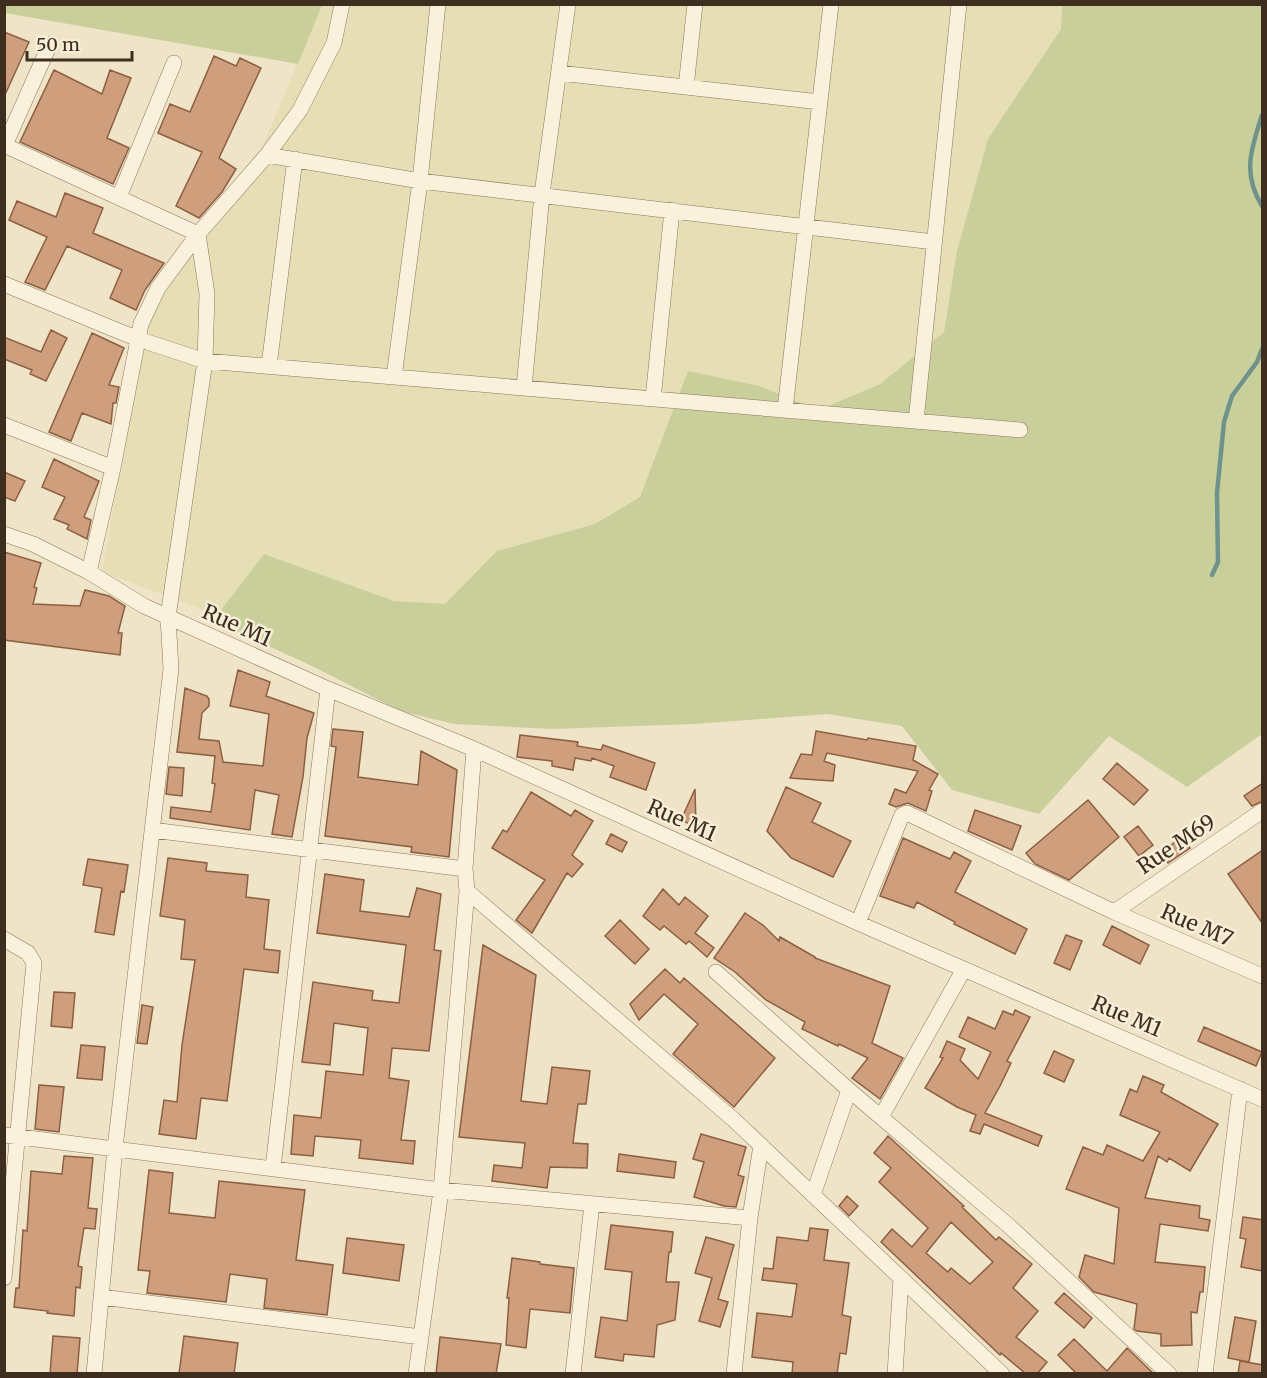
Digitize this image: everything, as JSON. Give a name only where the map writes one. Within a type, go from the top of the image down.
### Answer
[{"type":"street","points":[[89,572],[113,468],[141,324],[158,288],[198,234],[267,155],[300,110],[334,43],[342,4]]},
{"type":"street","points":[[394,377],[420,181],[438,4]]},
{"type":"street","points":[[524,388],[543,194],[568,4]]},
{"type":"street","points":[[686,87],[695,4]]},
{"type":"street","points":[[785,410],[831,4]]},
{"type":"street","points":[[916,421],[959,4]]},
{"type":"street","points":[[50,44],[5,145],[198,234]]},
{"type":"street","points":[[119,197],[174,63]]},
{"type":"street","points":[[559,73],[820,102]]},
{"type":"street","points":[[267,155],[420,181],[934,242]]},
{"type":"street","points":[[269,366],[295,159]]},
{"type":"street","points":[[653,399],[672,210]]},
{"type":"street","points":[[94,1374],[115,1148],[171,669],[168,616],[205,361],[207,294],[198,234]]},
{"type":"street","points":[[4,284],[138,339],[205,361],[1020,430]]},
{"type":"street","points":[[4,425],[113,468]]},
{"type":"street","name":"Rue M1","points":[[4,534],[33,544],[89,572],[144,606],[328,689],[474,749],[858,923],[1263,1099]]},
{"type":"street","points":[[273,1168],[328,689]]},
{"type":"street","points":[[416,1374],[441,1190],[468,891],[465,869],[474,749]]},
{"type":"street","name":"Rue M69","points":[[1114,912],[1263,811]]},
{"type":"street","name":"Rue M7","points":[[858,923],[904,813],[1114,912],[1263,976]]},
{"type":"street","points":[[152,830],[465,869]]},
{"type":"street","points":[[468,891],[715,1104],[1002,1374]]},
{"type":"street","points":[[4,939],[28,953],[34,963],[10,1135],[4,1278]]},
{"type":"street","points":[[881,1117],[964,969]]},
{"type":"street","points":[[716,972],[1009,1226],[1169,1374]]},
{"type":"street","points":[[813,1195],[849,1089]]},
{"type":"street","points":[[1205,1374],[1240,1089]]},
{"type":"street","points":[[10,1135],[441,1190],[750,1218]]},
{"type":"street","points":[[734,1374],[750,1218],[761,1146]]},
{"type":"street","points":[[573,1374],[592,1204]]},
{"type":"street","points":[[895,1374],[901,1278]]},
{"type":"street","points":[[101,1297],[421,1337]]},
{"type":"shaded area","points":[[322,5],[1062,5],[1061,29],[988,139],[957,251],[944,332],[880,384],[819,410],[688,371],[640,497],[595,524],[497,551],[445,605],[394,601],[264,554],[217,615],[102,572],[152,288],[263,145]]},
{"type":"green space","points":[[4,5],[322,5],[298,64],[5,13]]},
{"type":"green space","points":[[1062,5],[1262,5],[1262,734],[1187,787],[1109,736],[1039,814],[952,790],[902,726],[827,714],[695,724],[552,729],[454,724],[400,711],[310,665],[219,624],[217,615],[264,554],[394,601],[445,604],[497,551],[595,524],[640,497],[688,371],[759,386],[819,410],[880,384],[944,332],[957,251],[988,139],[1061,29]]},
{"type":"building","points":[[4,32],[29,42],[4,97]]},
{"type":"building","points":[[214,56],[236,66],[240,58],[261,68],[219,158],[236,169],[222,192],[199,218],[176,206],[202,152],[158,133],[170,104],[190,112]]},
{"type":"building","points":[[54,70],[102,94],[110,70],[131,78],[107,138],[129,148],[113,184],[20,142]]},
{"type":"building","points":[[65,193],[103,208],[93,233],[164,263],[145,290],[136,310],[110,298],[122,270],[67,246],[45,290],[25,282],[47,237],[9,220],[17,201],[56,217]]},
{"type":"building","points":[[51,330],[67,338],[46,381],[30,374],[32,370],[4,359],[4,337],[41,352]]},
{"type":"building","points":[[92,333],[124,348],[109,385],[119,387],[116,403],[113,403],[111,424],[82,413],[71,441],[49,432]]},
{"type":"building","points":[[54,459],[99,481],[84,517],[91,520],[87,539],[67,529],[69,525],[54,519],[65,497],[42,487]]},
{"type":"building","points":[[4,472],[25,481],[15,501],[4,497]]},
{"type":"building","points":[[4,552],[41,563],[34,587],[37,588],[33,604],[80,606],[85,590],[109,596],[125,606],[118,633],[122,633],[120,655],[4,640]]},
{"type":"building","points":[[238,670],[270,682],[266,696],[314,713],[307,738],[303,777],[292,837],[272,834],[279,795],[255,790],[250,830],[170,818],[171,807],[211,812],[215,784],[212,783],[215,756],[177,752],[185,688],[207,696],[209,699],[209,706],[202,713],[199,739],[219,741],[223,762],[263,766],[269,714],[230,706]]},
{"type":"building","points":[[333,729],[363,732],[358,777],[418,785],[421,751],[457,770],[449,857],[411,852],[412,847],[325,836],[336,747],[331,746]]},
{"type":"building","points":[[816,731],[916,746],[913,760],[938,774],[929,790],[932,791],[926,811],[908,803],[896,807],[889,804],[895,789],[906,793],[918,771],[827,753],[824,761],[835,765],[833,781],[790,778],[801,754],[812,755]]},
{"type":"building","points":[[520,735],[578,742],[577,746],[601,750],[603,745],[655,763],[646,790],[610,777],[614,766],[592,758],[591,761],[575,758],[573,770],[552,766],[552,761],[517,757]]},
{"type":"building","points":[[1117,763],[1148,790],[1134,805],[1103,779]]},
{"type":"building","points":[[169,767],[184,768],[182,796],[166,794]]},
{"type":"building","points":[[1263,783],[1263,801],[1252,806],[1244,796]]},
{"type":"building","points":[[786,787],[821,803],[812,822],[851,841],[833,877],[791,858],[767,831]]},
{"type":"building","points":[[695,789],[696,827],[681,820]]},
{"type":"building","points":[[531,792],[571,816],[575,810],[593,821],[572,855],[583,864],[572,877],[567,873],[532,933],[516,920],[545,880],[492,848],[503,830],[507,832]]},
{"type":"building","points":[[1088,800],[1119,837],[1069,880],[1035,864],[1026,853]]},
{"type":"building","points":[[975,810],[1021,826],[1012,850],[968,831]]},
{"type":"building","points":[[1138,826],[1153,845],[1139,856],[1124,837]]},
{"type":"building","points":[[611,834],[627,842],[622,852],[606,844]]},
{"type":"building","points":[[1182,837],[1190,848],[1168,863],[1160,853]]},
{"type":"building","points":[[903,838],[950,859],[954,852],[971,861],[955,892],[1027,929],[1015,954],[954,924],[955,922],[917,902],[914,908],[880,896]]},
{"type":"building","points":[[1263,850],[1263,924],[1228,874]]},
{"type":"building","points":[[168,858],[207,863],[206,871],[248,875],[246,897],[269,900],[264,949],[280,951],[278,973],[244,969],[227,1101],[201,1098],[196,1139],[159,1134],[164,1100],[177,1102],[182,1045],[195,960],[181,959],[185,920],[160,916]]},
{"type":"building","points":[[88,859],[128,865],[114,935],[95,932],[102,888],[83,885]]},
{"type":"building","points":[[325,874],[364,880],[360,911],[409,917],[417,888],[441,894],[434,950],[441,951],[429,1051],[392,1048],[389,1078],[409,1081],[401,1140],[415,1141],[413,1164],[359,1158],[361,1140],[315,1136],[313,1156],[291,1154],[294,1115],[321,1118],[326,1071],[363,1075],[368,1028],[334,1023],[330,1065],[302,1062],[313,982],[373,991],[372,1000],[399,1003],[406,945],[317,933]]},
{"type":"building","points":[[663,889],[679,905],[685,897],[708,916],[695,933],[714,948],[707,957],[689,941],[686,944],[664,926],[660,930],[643,916]]},
{"type":"building","points":[[745,913],[764,926],[779,941],[780,937],[815,958],[890,986],[872,1043],[903,1058],[880,1099],[852,1078],[868,1058],[802,1029],[805,1022],[766,1000],[735,972],[714,958]]},
{"type":"building","points":[[620,920],[649,949],[635,964],[605,936]]},
{"type":"building","points":[[1112,926],[1149,945],[1140,964],[1103,945]]},
{"type":"building","points":[[1066,935],[1082,941],[1070,970],[1054,963]]},
{"type":"building","points":[[483,945],[536,975],[521,1101],[547,1104],[552,1067],[590,1071],[586,1104],[578,1104],[573,1143],[588,1144],[587,1168],[550,1167],[547,1188],[492,1181],[494,1165],[522,1168],[525,1143],[459,1137]]},
{"type":"building","points":[[665,969],[680,983],[684,978],[775,1058],[734,1107],[673,1054],[698,1024],[664,994],[639,1020],[630,1004]]},
{"type":"building","points":[[54,992],[75,993],[72,1028],[51,1026]]},
{"type":"building","points":[[142,1005],[153,1007],[147,1044],[137,1043]]},
{"type":"building","points":[[1015,1010],[1030,1017],[1007,1061],[1011,1063],[985,1113],[1042,1136],[1038,1146],[984,1124],[980,1134],[970,1131],[976,1115],[957,1107],[925,1088],[943,1058],[940,1057],[947,1041],[965,1049],[960,1060],[978,1079],[991,1052],[959,1037],[968,1017],[995,1029],[1003,1011],[1013,1015]]},
{"type":"building","points":[[1204,1027],[1262,1052],[1256,1066],[1198,1041]]},
{"type":"building","points":[[81,1045],[105,1047],[102,1080],[77,1078]]},
{"type":"building","points":[[1054,1051],[1074,1060],[1064,1082],[1044,1073]]},
{"type":"building","points":[[1143,1076],[1164,1085],[1161,1092],[1218,1124],[1190,1171],[1169,1158],[1167,1162],[1158,1156],[1145,1198],[1200,1206],[1199,1218],[1210,1220],[1208,1231],[1160,1224],[1155,1262],[1205,1267],[1203,1292],[1200,1292],[1197,1313],[1191,1312],[1192,1345],[1161,1346],[1161,1334],[1134,1329],[1137,1304],[1094,1292],[1079,1277],[1085,1255],[1114,1264],[1119,1208],[1066,1189],[1083,1147],[1103,1155],[1107,1145],[1143,1161],[1160,1132],[1120,1115],[1130,1089],[1137,1092]]},
{"type":"building","points":[[39,1085],[64,1087],[59,1132],[35,1129]]},
{"type":"building","points":[[701,1134],[746,1147],[738,1175],[744,1177],[736,1207],[724,1206],[694,1197],[704,1162],[693,1159]]},
{"type":"building","points":[[888,1136],[964,1206],[962,1207],[996,1240],[999,1237],[1032,1264],[1013,1288],[1038,1311],[1016,1337],[1047,1362],[1037,1374],[1026,1374],[1001,1353],[1000,1355],[881,1242],[892,1229],[912,1247],[928,1228],[879,1182],[891,1168],[874,1153]],"holes":[[[951,1222],[993,1262],[970,1284],[951,1268],[948,1272],[926,1253]]]},
{"type":"building","points":[[619,1154],[676,1162],[674,1178],[617,1171]]},
{"type":"building","points":[[64,1156],[93,1158],[88,1208],[97,1209],[95,1229],[84,1228],[78,1266],[82,1267],[80,1288],[76,1287],[74,1316],[14,1307],[16,1288],[19,1288],[23,1230],[27,1231],[31,1171],[62,1174]]},
{"type":"building","points":[[149,1170],[173,1173],[169,1213],[215,1218],[219,1181],[305,1190],[296,1260],[333,1265],[327,1315],[264,1308],[267,1279],[230,1274],[226,1302],[147,1293],[150,1271],[138,1270]]},
{"type":"building","points":[[847,1196],[858,1206],[849,1216],[839,1206]]},
{"type":"building","points":[[1243,1217],[1263,1220],[1263,1271],[1241,1267],[1246,1239],[1240,1238]]},
{"type":"building","points":[[611,1225],[673,1232],[666,1282],[679,1282],[675,1320],[657,1325],[654,1357],[624,1354],[623,1361],[595,1357],[601,1317],[627,1321],[632,1272],[605,1269]]},
{"type":"building","points":[[810,1228],[828,1230],[824,1260],[849,1263],[842,1315],[851,1317],[846,1354],[840,1353],[837,1374],[792,1374],[793,1362],[752,1357],[757,1313],[792,1317],[797,1284],[762,1280],[764,1268],[773,1269],[777,1237],[808,1241]]},
{"type":"building","points":[[706,1237],[734,1245],[718,1299],[728,1302],[720,1327],[699,1321],[712,1278],[695,1273]]},
{"type":"building","points":[[347,1238],[404,1245],[399,1281],[343,1273]]},
{"type":"building","points":[[512,1258],[574,1268],[570,1313],[530,1309],[526,1348],[506,1345],[509,1298],[507,1298]]},
{"type":"building","points":[[1064,1293],[1092,1318],[1084,1328],[1055,1303]]},
{"type":"building","points":[[1235,1317],[1256,1321],[1249,1362],[1228,1358]]},
{"type":"building","points":[[53,1336],[80,1338],[77,1374],[50,1374]]},
{"type":"building","points":[[184,1336],[238,1343],[234,1374],[179,1374]]},
{"type":"building","points":[[440,1337],[501,1344],[496,1374],[436,1374]]},
{"type":"building","points":[[1074,1339],[1107,1371],[1127,1348],[1154,1374],[1077,1374],[1058,1355]]},
{"type":"building","points":[[1240,1361],[1263,1365],[1263,1374],[1238,1374]]},
{"type":"waterway","points":[[1262,115],[1250,161],[1252,183],[1262,206]]},
{"type":"waterway","points":[[1212,575],[1218,562],[1217,493],[1224,422],[1232,396],[1257,362],[1262,349]]}]
